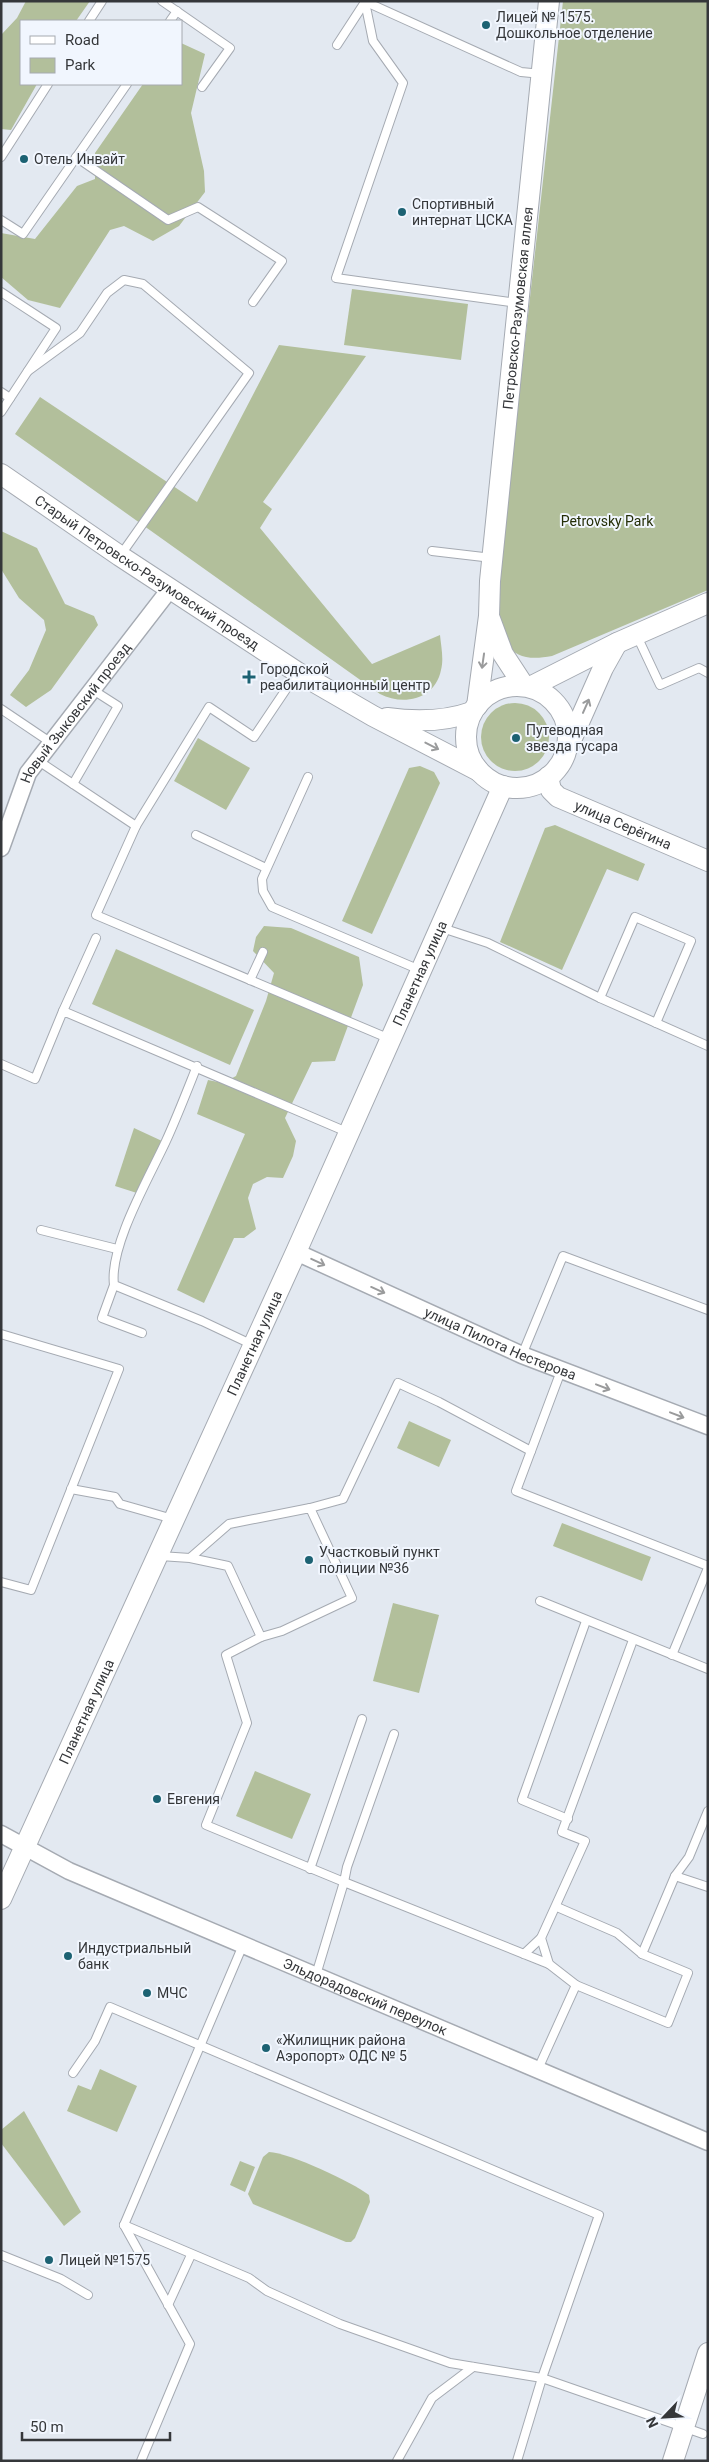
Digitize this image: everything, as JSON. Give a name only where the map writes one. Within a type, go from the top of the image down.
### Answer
[{"type":"street","name":"Петровско-Разумовская аллея","points":[[474,709],[489,616],[492,558],[549,1]]},
{"type":"street","name":"Старый Петровско-Разумовский проезд","points":[[1,474],[120,556],[298,672],[373,716],[479,771]]},
{"type":"street","name":"Новый Зыковский проезд","points":[[1,848],[22,787],[37,760],[170,589]]},
{"type":"street","points":[[527,686],[617,643],[708,603]]},
{"type":"street","name":"Петровско-Разумовская аллея","points":[[489,616],[503,654],[527,686]]},
{"type":"street","points":[[566,751],[568,730],[561,711],[548,696],[527,686],[510,686],[491,693],[474,709],[467,725],[466,737],[470,755],[479,771],[490,780],[503,786],[519,788],[535,785],[548,777],[559,765],[566,751],[603,668],[617,643]]},
{"type":"street","name":"Старый Петровско-Разумовский проезд","points":[[373,716],[411,721],[441,720],[474,709]]},
{"type":"street","name":"улица Серёгина","points":[[548,777],[551,790],[558,797],[708,861]]},
{"type":"street","name":"Планетная улица","points":[[1,1899],[296,1252],[390,1039],[442,928],[503,786]]},
{"type":"street","name":"улица Пилота Нестерова","points":[[296,1252],[561,1371],[708,1426]]},
{"type":"street","name":"Эльдорадовский переулок","points":[[1,1834],[69,1871],[708,2142]]},
{"type":"street","points":[[673,2461],[708,2353]]},
{"type":"lane","points":[[90,20],[102,1]]},
{"type":"lane","points":[[162,1],[230,48],[202,87]]},
{"type":"lane","points":[[364,2],[520,72],[542,74]]},
{"type":"lane","points":[[337,46],[364,2]]},
{"type":"lane","points":[[364,2],[373,41],[402,83],[336,278],[518,303]]},
{"type":"lane","points":[[171,20],[177,12]]},
{"type":"lane","points":[[2,153],[47,85]]},
{"type":"lane","points":[[1,220],[23,234],[126,85]]},
{"type":"lane","points":[[76,158],[168,220],[198,207],[282,261],[253,302]]},
{"type":"lane","points":[[28,371],[80,334],[107,293],[124,280],[143,284],[249,373],[120,556]]},
{"type":"lane","points":[[1,292],[56,328],[1,412]]},
{"type":"lane","points":[[1,392],[10,398]]},
{"type":"lane","points":[[432,551],[492,558]]},
{"type":"lane","points":[[637,634],[660,685],[699,668],[708,673]]},
{"type":"lane","points":[[298,672],[254,737],[209,707],[136,826],[96,915],[390,1039]]},
{"type":"lane","points":[[73,784],[118,706],[93,690]]},
{"type":"lane","points":[[1,709],[50,742]]},
{"type":"lane","points":[[37,760],[136,826]]},
{"type":"lane","points":[[308,777],[266,868],[262,879],[263,892],[272,907],[422,970]]},
{"type":"lane","points":[[196,835],[266,868]]},
{"type":"lane","points":[[600,998],[635,916],[691,941],[656,1023]]},
{"type":"lane","points":[[442,928],[488,944],[600,998],[708,1046]]},
{"type":"lane","points":[[1,1064],[35,1079],[96,938]]},
{"type":"lane","points":[[250,980],[262,952]]},
{"type":"lane","points":[[63,1011],[197,1066],[349,1133]]},
{"type":"lane","points":[[142,1333],[102,1318],[114,1285],[112,1271],[116,1249],[167,1139],[197,1066]]},
{"type":"lane","points":[[41,1230],[116,1249]]},
{"type":"lane","points":[[522,1354],[563,1256],[708,1310]]},
{"type":"lane","points":[[114,1285],[202,1320],[253,1345]]},
{"type":"lane","points":[[1,1334],[119,1368],[31,1590],[1,1582]]},
{"type":"lane","points":[[561,1371],[516,1491],[708,1567],[672,1655]]},
{"type":"lane","points":[[190,1558],[229,1524],[310,1508],[343,1499],[398,1383],[439,1402],[530,1450]]},
{"type":"lane","points":[[71,1489],[116,1498],[120,1504],[175,1519]]},
{"type":"lane","points":[[310,1508],[352,1598],[282,1631],[260,1637],[226,1655],[247,1723],[206,1825],[310,1869],[549,1964],[576,1985],[668,2023],[688,1973],[642,1954],[617,1933],[557,1907]]},
{"type":"lane","points":[[158,1556],[190,1558],[228,1566],[260,1637]]},
{"type":"lane","points":[[540,1602],[708,1669]]},
{"type":"lane","points":[[568,1819],[522,1800],[586,1621]]},
{"type":"lane","points":[[524,1954],[541,1938],[557,1907],[585,1841],[562,1832],[633,1640]]},
{"type":"lane","points":[[310,1869],[362,1719]]},
{"type":"lane","points":[[316,1975],[347,1867],[394,1734]]},
{"type":"lane","points":[[642,1954],[675,1876],[689,1857],[708,1811]]},
{"type":"lane","points":[[675,1876],[708,1887]]},
{"type":"lane","points":[[541,1938],[549,1964]]},
{"type":"lane","points":[[124,2225],[243,1945]]},
{"type":"lane","points":[[538,2069],[576,1985]]},
{"type":"lane","points":[[73,2073],[95,2041],[110,2007],[599,2215],[542,2378],[517,2461]]},
{"type":"lane","points":[[124,2225],[249,2278],[268,2291],[340,2324],[450,2362],[542,2378],[703,2434]]},
{"type":"lane","points":[[124,2225],[190,2344],[141,2461]]},
{"type":"lane","points":[[1,2255],[61,2280],[88,2295]]},
{"type":"lane","points":[[168,2304],[191,2255]]},
{"type":"lane","points":[[396,2461],[432,2398],[473,2366]]},
{"type":"green space","points":[[26,1],[90,1],[77,20],[20,20],[20,85],[36,85],[11,130],[1,129],[1,35],[17,18]]},
{"type":"green space","name":"Petrovsky Park","points":[[563,1],[708,1],[708,590],[552,656],[535,658],[522,656],[513,651],[507,643],[500,622],[497,594]]},
{"type":"green space","points":[[182,43],[205,54],[191,113],[204,171],[205,192],[179,226],[153,241],[124,226],[110,230],[60,308],[28,300],[1,277],[1,233],[35,239],[77,186],[95,179],[95,153],[142,85],[182,85]]},
{"type":"green space","points":[[352,289],[468,304],[461,360],[344,345]]},
{"type":"green space","points":[[279,345],[366,356],[263,502],[272,509],[260,528],[372,664],[440,635],[442,661],[438,680],[425,694],[417,698],[398,700],[380,694],[15,434],[40,397],[197,502]]},
{"type":"green space","points":[[1,531],[37,548],[65,604],[94,616],[98,625],[51,690],[26,707],[10,695],[29,670],[46,630],[44,620],[19,598],[1,569]]},
{"type":"green space","points":[[515,703],[528,706],[539,713],[546,724],[549,737],[546,750],[539,761],[528,768],[515,771],[502,768],[491,761],[484,750],[481,737],[484,724],[491,713],[502,706]]},
{"type":"green space","points":[[198,738],[250,768],[226,810],[174,781]]},
{"type":"green space","points":[[420,766],[434,772],[440,783],[372,934],[342,921],[409,768]]},
{"type":"green space","points":[[555,825],[645,864],[638,881],[607,869],[562,970],[500,942],[545,828]]},
{"type":"green space","points":[[264,926],[291,928],[359,957],[363,985],[335,1061],[312,1062],[285,1118],[296,1141],[293,1156],[283,1178],[267,1177],[253,1184],[248,1198],[256,1229],[244,1238],[234,1238],[204,1303],[177,1290],[245,1134],[197,1114],[208,1080],[223,1083],[236,1076],[266,1001],[274,973],[253,951],[256,937]]},
{"type":"green space","points":[[116,949],[254,1010],[230,1065],[92,1004]]},
{"type":"green space","points":[[134,1128],[162,1141],[140,1194],[115,1186]]},
{"type":"green space","points":[[409,1421],[451,1440],[439,1467],[397,1448]]},
{"type":"green space","points":[[562,1523],[651,1557],[642,1581],[553,1546]]},
{"type":"green space","points":[[393,1603],[439,1615],[419,1693],[373,1681]]},
{"type":"green space","points":[[255,1771],[311,1794],[292,1839],[236,1816]]},
{"type":"green space","points":[[100,2069],[137,2086],[117,2132],[67,2111],[78,2085],[91,2090]]},
{"type":"green space","points":[[24,2111],[81,2212],[64,2226],[1,2143],[1,2130]]},
{"type":"green space","points":[[269,2152],[291,2157],[320,2169],[361,2189],[369,2195],[370,2202],[355,2238],[351,2242],[346,2242],[253,2204],[248,2194],[263,2157]]},
{"type":"green space","points":[[240,2161],[255,2167],[245,2192],[230,2185]]},
{"type":"place","name":"Лицей № 1575. Дошкольное отделение","points":[[486,25]]},
{"type":"place","name":"Отель Инвайт","points":[[24,159]]},
{"type":"place","name":"Спортивный интернат ЦСКА","points":[[402,212]]},
{"type":"place","name":"Городской реабилитационный центр","points":[[249,677]]},
{"type":"place","name":"Путеводная звезда гусара","points":[[516,738]]},
{"type":"place","name":"Участковый пункт полиции №36","points":[[309,1560]]},
{"type":"place","name":"Евгения","points":[[157,1799]]},
{"type":"place","name":"Индустриальный банк","points":[[68,1956]]},
{"type":"place","name":"МЧС","points":[[147,1993]]},
{"type":"place","name":"«Жилищник района Аэропорт» ОДС № 5","points":[[266,2048]]},
{"type":"place","name":"Лицей №1575","points":[[49,2260]]}]
